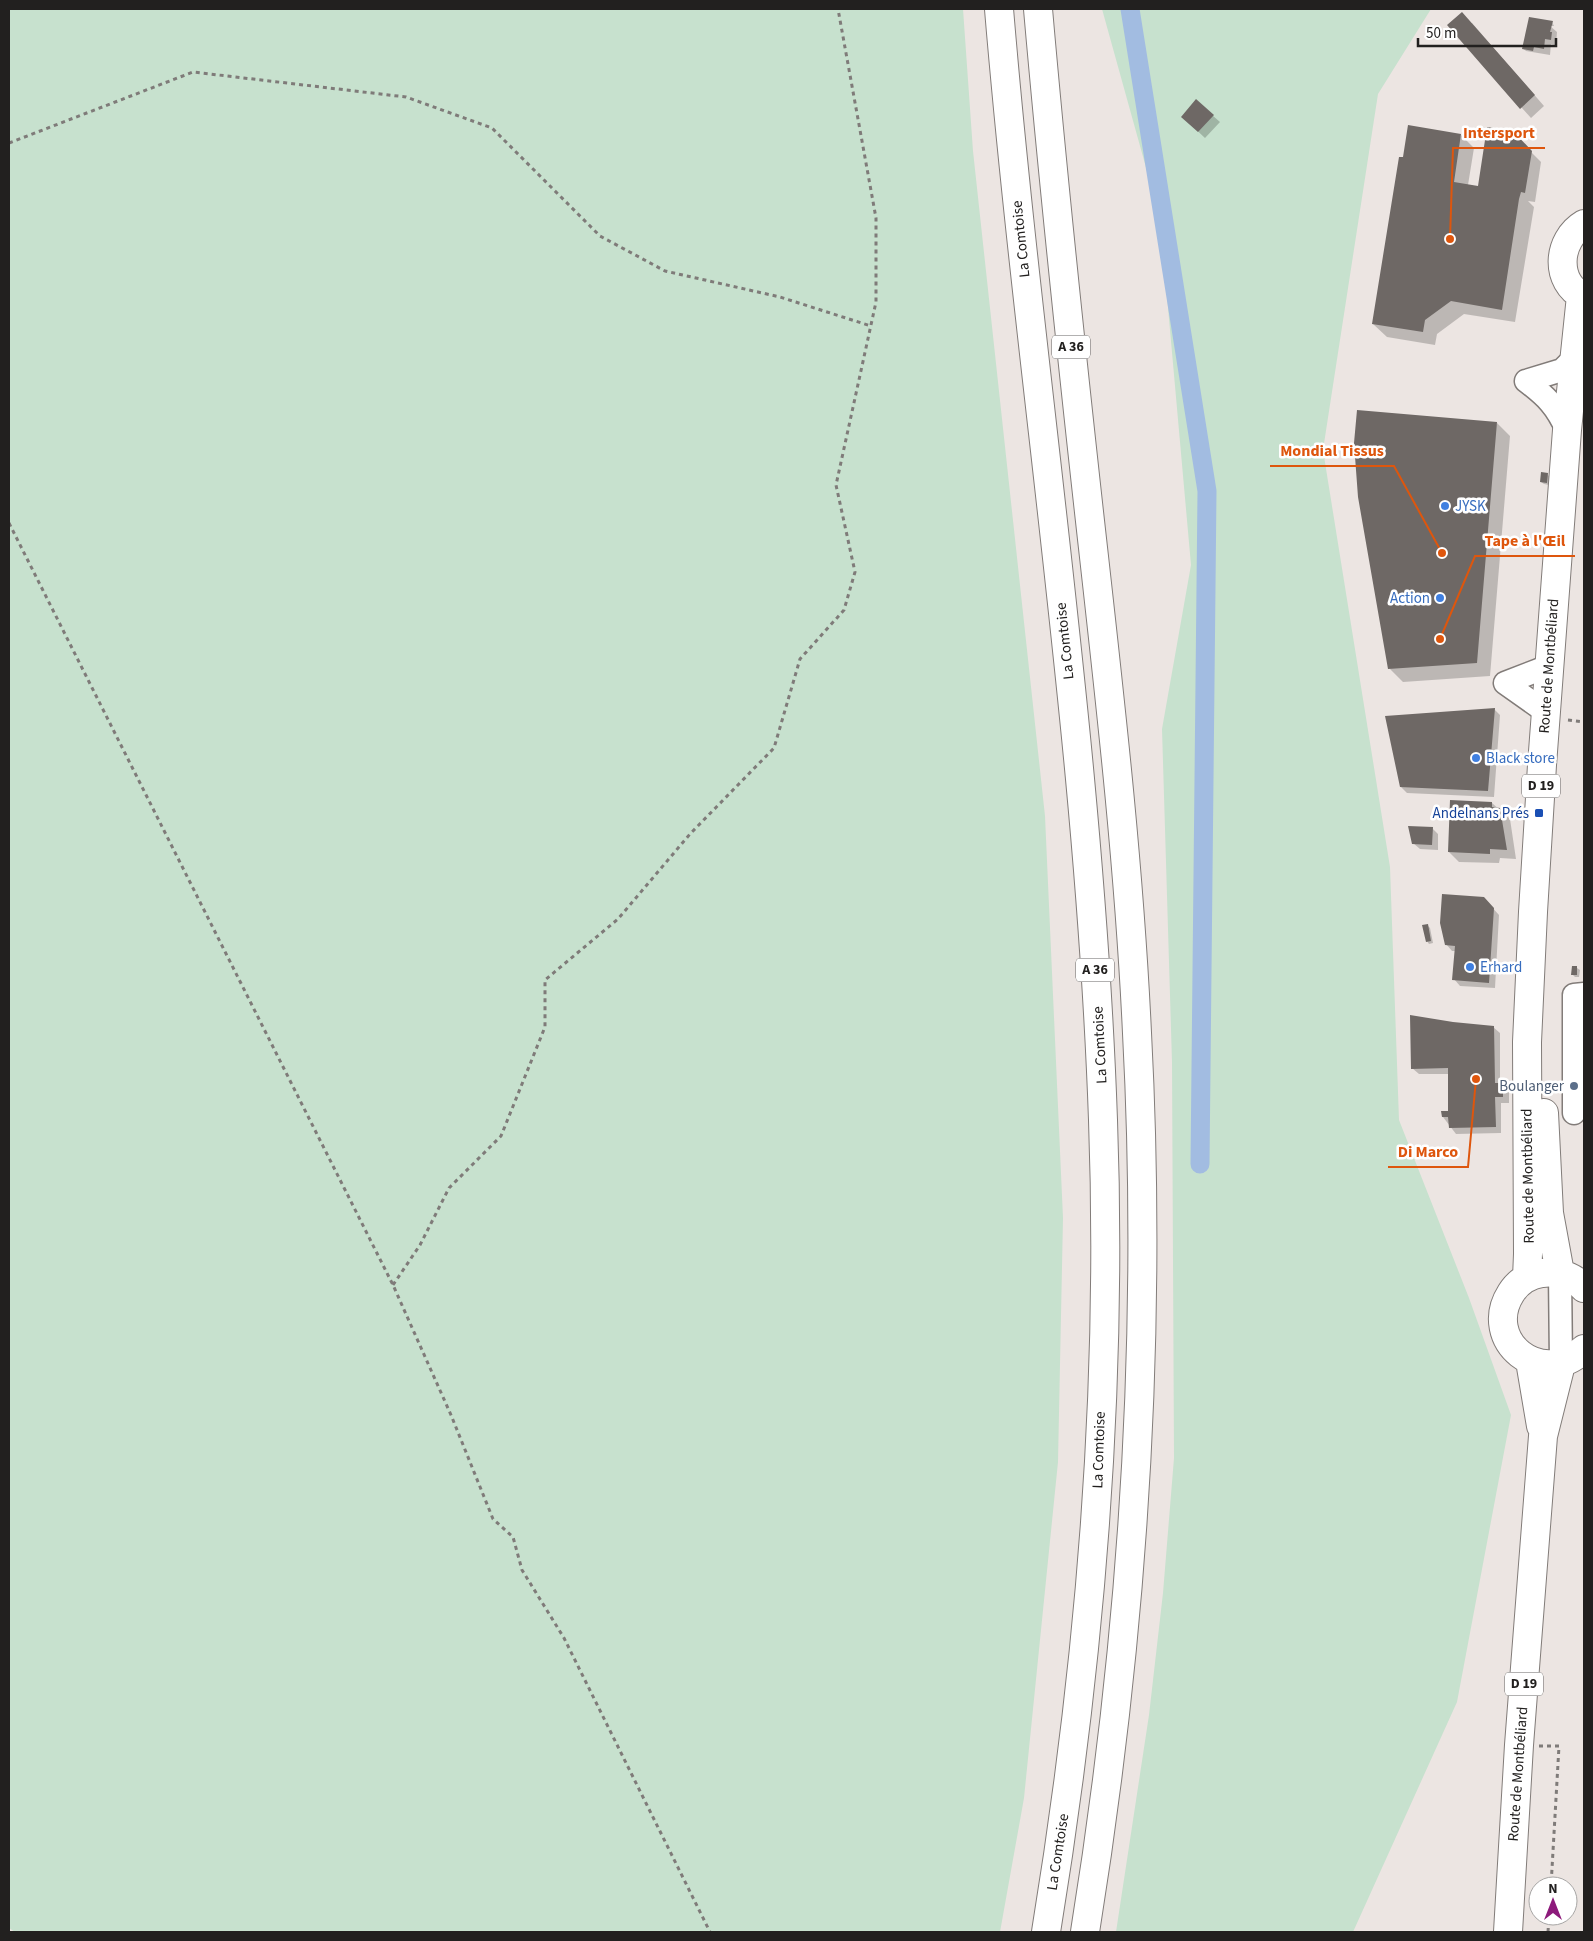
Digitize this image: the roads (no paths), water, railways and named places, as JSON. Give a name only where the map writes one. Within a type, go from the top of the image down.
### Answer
[{"type":"main road","name":"La Comtoise","points":[[999,9],[1015,182],[1080,787],[1096,981],[1103,1123],[1105,1263],[1098,1477],[1080,1686],[1067,1795],[1046,1932]]},
{"type":"main road","name":"A 36","points":[[1038,9],[1063,276],[1123,826],[1138,1037],[1142,1147],[1141,1357],[1130,1570],[1118,1699],[1085,1932]]},
{"type":"main road","points":[[1582,296],[1571,287],[1565,276],[1562,263],[1564,250],[1569,238],[1577,228],[1584,224]]},
{"type":"main road","name":"Route de Montbéliard","points":[[1527,1278],[1527,1042],[1564,718],[1549,666],[1576,424],[1575,357],[1582,296]]},
{"type":"main road","name":"Route de Montbéliard","points":[[1560,1273],[1549,1213],[1544,1111],[1544,1016],[1581,438],[1576,424]]},
{"type":"main road","points":[[1584,1288],[1572,1278],[1560,1273],[1537,1274],[1527,1278],[1516,1287],[1508,1299],[1503,1313],[1504,1328],[1509,1341],[1518,1352],[1530,1361],[1545,1365],[1561,1364],[1575,1358],[1584,1349]]},
{"type":"main road","name":"Route de Montbéliard","points":[[1530,1361],[1543,1436]]},
{"type":"main road","name":"Route de Montbéliard","points":[[1508,1932],[1519,1745],[1543,1436],[1561,1364]]},
{"type":"lane","points":[[1575,357],[1562,370],[1526,381],[1576,424]]},
{"type":"lane","points":[[1549,666],[1505,683],[1564,718]]},
{"type":"lane","points":[[1544,1111],[1579,1114],[1574,995],[1584,994]]},
{"type":"lane","points":[[1560,1273],[1561,1364]]},
{"type":"waterway","points":[[1130,9],[1207,491],[1200,1164]]},
{"type":"place","name":"Intersport","points":[[1450,239]]},
{"type":"place","name":"JYSK","points":[[1445,506]]},
{"type":"place","name":"Mondial Tissus","points":[[1442,553]]},
{"type":"place","name":"Action","points":[[1440,598]]},
{"type":"place","name":"Tape à l'Œil","points":[[1440,639]]},
{"type":"place","name":"Black store","points":[[1476,758]]},
{"type":"place","name":"Andelnans Prés","points":[[1539,813]]},
{"type":"place","name":"Erhard","points":[[1470,967]]},
{"type":"place","name":"Di Marco","points":[[1476,1079]]},
{"type":"place","name":"Boulanger","points":[[1574,1086]]}]
